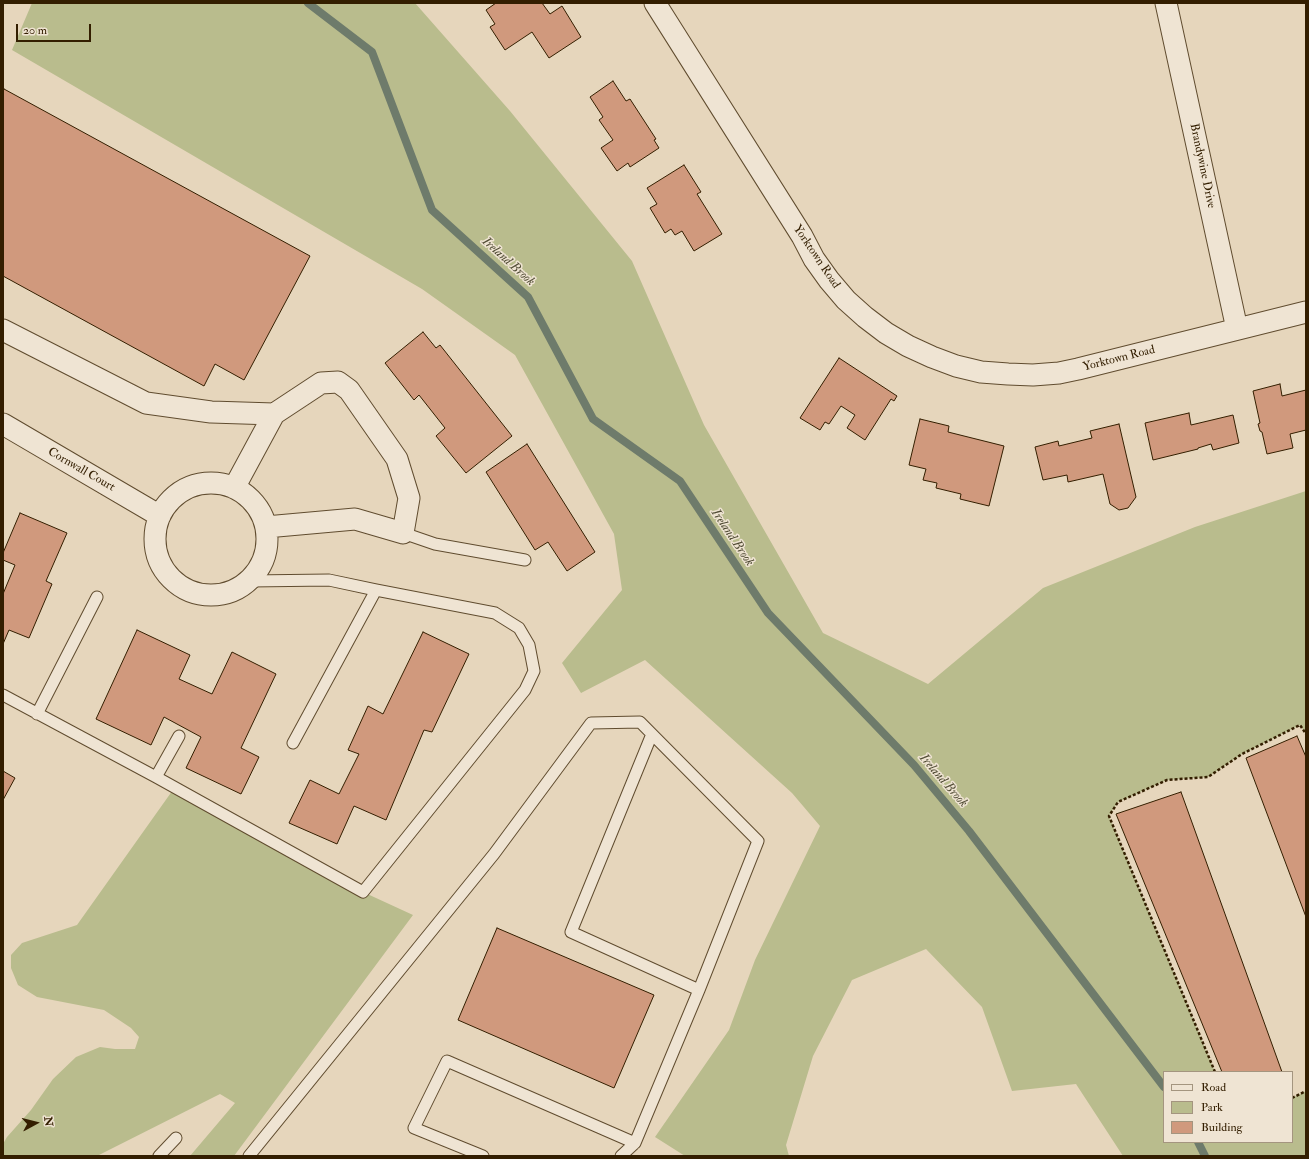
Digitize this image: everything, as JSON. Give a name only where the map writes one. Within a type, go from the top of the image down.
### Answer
[{"type":"street","name":"Yorktown Road","points":[[655,3],[802,236],[814,259],[829,280],[846,300],[865,317],[886,333],[908,346],[956,366],[982,372],[1033,375],[1078,369],[1306,312]]},
{"type":"street","name":"Brandywine Drive","points":[[1166,3],[1237,329]]},
{"type":"street","points":[[3,330],[146,403],[211,412],[274,414]]},
{"type":"street","points":[[234,488],[274,414],[322,383],[338,382],[349,390],[397,459],[409,498],[403,533],[355,519],[266,527]]},
{"type":"street","name":"Cornwall Court","points":[[3,424],[160,516]]},
{"type":"street","points":[[217,483],[234,488],[249,498],[260,511],[266,527],[267,547],[262,565],[250,581],[234,591],[215,596],[196,594],[178,586],[165,572],[156,554],[155,535],[160,516],[169,501],[183,490],[200,484],[217,483]]},
{"type":"lane","points":[[403,533],[435,544],[525,560]]},
{"type":"lane","points":[[3,695],[156,777],[363,892],[525,690],[534,671],[529,645],[519,628],[495,613],[329,580],[250,581]]},
{"type":"lane","points":[[293,743],[376,590]]},
{"type":"lane","points":[[37,714],[97,597]]},
{"type":"lane","points":[[250,1156],[494,854],[591,723],[640,722],[758,841],[699,990],[635,1143],[621,1156]]},
{"type":"lane","points":[[652,734],[571,932],[699,990]]},
{"type":"lane","points":[[156,777],[179,736]]},
{"type":"lane","points":[[483,1156],[414,1128],[447,1061],[635,1143]]},
{"type":"lane","points":[[159,1156],[176,1138]]},
{"type":"path","points":[[1215,1071],[1109,816],[1118,802],[1167,780],[1208,777],[1242,754],[1300,725],[1306,734]]},
{"type":"path","points":[[1293,1098],[1306,1091]]},
{"type":"green space","points":[[32,3],[415,3],[510,111],[632,261],[704,425],[823,633],[928,684],[1043,588],[1195,527],[1306,491],[1306,734],[1300,725],[1242,754],[1208,777],[1167,780],[1118,802],[1109,816],[1215,1071],[1163,1071],[1163,1143],[1293,1143],[1293,1098],[1306,1091],[1306,1156],[1123,1156],[1076,1084],[1012,1091],[982,1007],[926,949],[852,980],[813,1056],[786,1145],[789,1156],[685,1156],[655,1137],[729,1030],[755,960],[820,826],[792,793],[645,660],[581,693],[562,663],[622,590],[614,534],[515,355],[422,289],[12,50]]},
{"type":"green space","points":[[175,787],[363,892],[413,915],[234,1156],[190,1156],[235,1103],[220,1094],[97,1156],[3,1156],[3,1144],[7,1137],[31,1110],[53,1079],[76,1057],[100,1047],[135,1049],[139,1037],[131,1028],[104,1010],[37,997],[18,985],[11,968],[11,955],[22,943],[77,925]]},
{"type":"building","points":[[496,3],[542,3],[550,14],[562,6],[581,37],[549,58],[532,32],[505,50],[490,27],[495,24],[486,10]]},
{"type":"building","points":[[613,81],[626,101],[630,99],[656,139],[654,140],[659,148],[630,167],[628,163],[617,171],[601,148],[613,140],[599,120],[603,117],[590,97]]},
{"type":"building","points":[[4,89],[310,256],[244,380],[215,364],[204,386],[3,276]]},
{"type":"building","points":[[684,165],[701,192],[697,194],[722,234],[694,251],[682,231],[675,235],[671,229],[665,233],[650,208],[657,204],[647,188]]},
{"type":"building","points":[[423,332],[436,348],[440,345],[512,436],[466,473],[436,436],[445,428],[419,395],[414,400],[385,363]]},
{"type":"building","points":[[839,358],[897,396],[894,401],[891,399],[865,440],[847,428],[855,415],[841,406],[829,424],[825,422],[820,430],[800,418]]},
{"type":"building","points":[[1280,384],[1282,396],[1306,390],[1306,430],[1290,434],[1293,448],[1267,454],[1262,432],[1260,431],[1258,424],[1260,423],[1253,391]]},
{"type":"building","points":[[1189,413],[1191,425],[1233,415],[1239,443],[1213,450],[1211,444],[1198,449],[1153,460],[1145,423]]},
{"type":"building","points":[[920,419],[949,426],[948,432],[1004,446],[989,506],[960,499],[961,494],[936,488],[937,483],[923,480],[926,469],[909,465]]},
{"type":"building","points":[[1119,424],[1136,497],[1128,508],[1119,510],[1110,504],[1103,474],[1068,482],[1067,475],[1043,480],[1035,447],[1058,441],[1059,446],[1092,438],[1090,431]]},
{"type":"building","points":[[527,444],[595,552],[567,571],[548,542],[535,550],[486,472]]},
{"type":"building","points":[[20,513],[67,533],[46,581],[52,584],[29,638],[9,630],[3,644],[3,594],[15,565],[3,560],[3,553]]},
{"type":"building","points":[[137,630],[190,655],[179,679],[212,694],[232,652],[276,674],[241,748],[259,757],[241,794],[186,768],[201,737],[164,717],[151,745],[96,719]]},
{"type":"building","points":[[423,632],[469,654],[432,732],[424,730],[386,820],[354,806],[337,844],[289,823],[310,780],[339,794],[359,754],[348,750],[368,706],[383,714]]},
{"type":"building","points":[[1297,736],[1306,757],[1306,917],[1246,758]]},
{"type":"building","points":[[3,771],[15,778],[3,800]]},
{"type":"building","points":[[1181,792],[1282,1071],[1222,1071],[1116,814]]},
{"type":"building","points":[[497,928],[654,995],[614,1088],[458,1020]]},
{"type":"waterway","name":"Ireland Brook","points":[[308,3],[372,52],[432,210],[528,297],[593,419],[680,481],[768,613],[914,765],[969,831],[1163,1086]]},
{"type":"waterway","name":"Ireland Brook","points":[[1198,1143],[1205,1156]]}]
